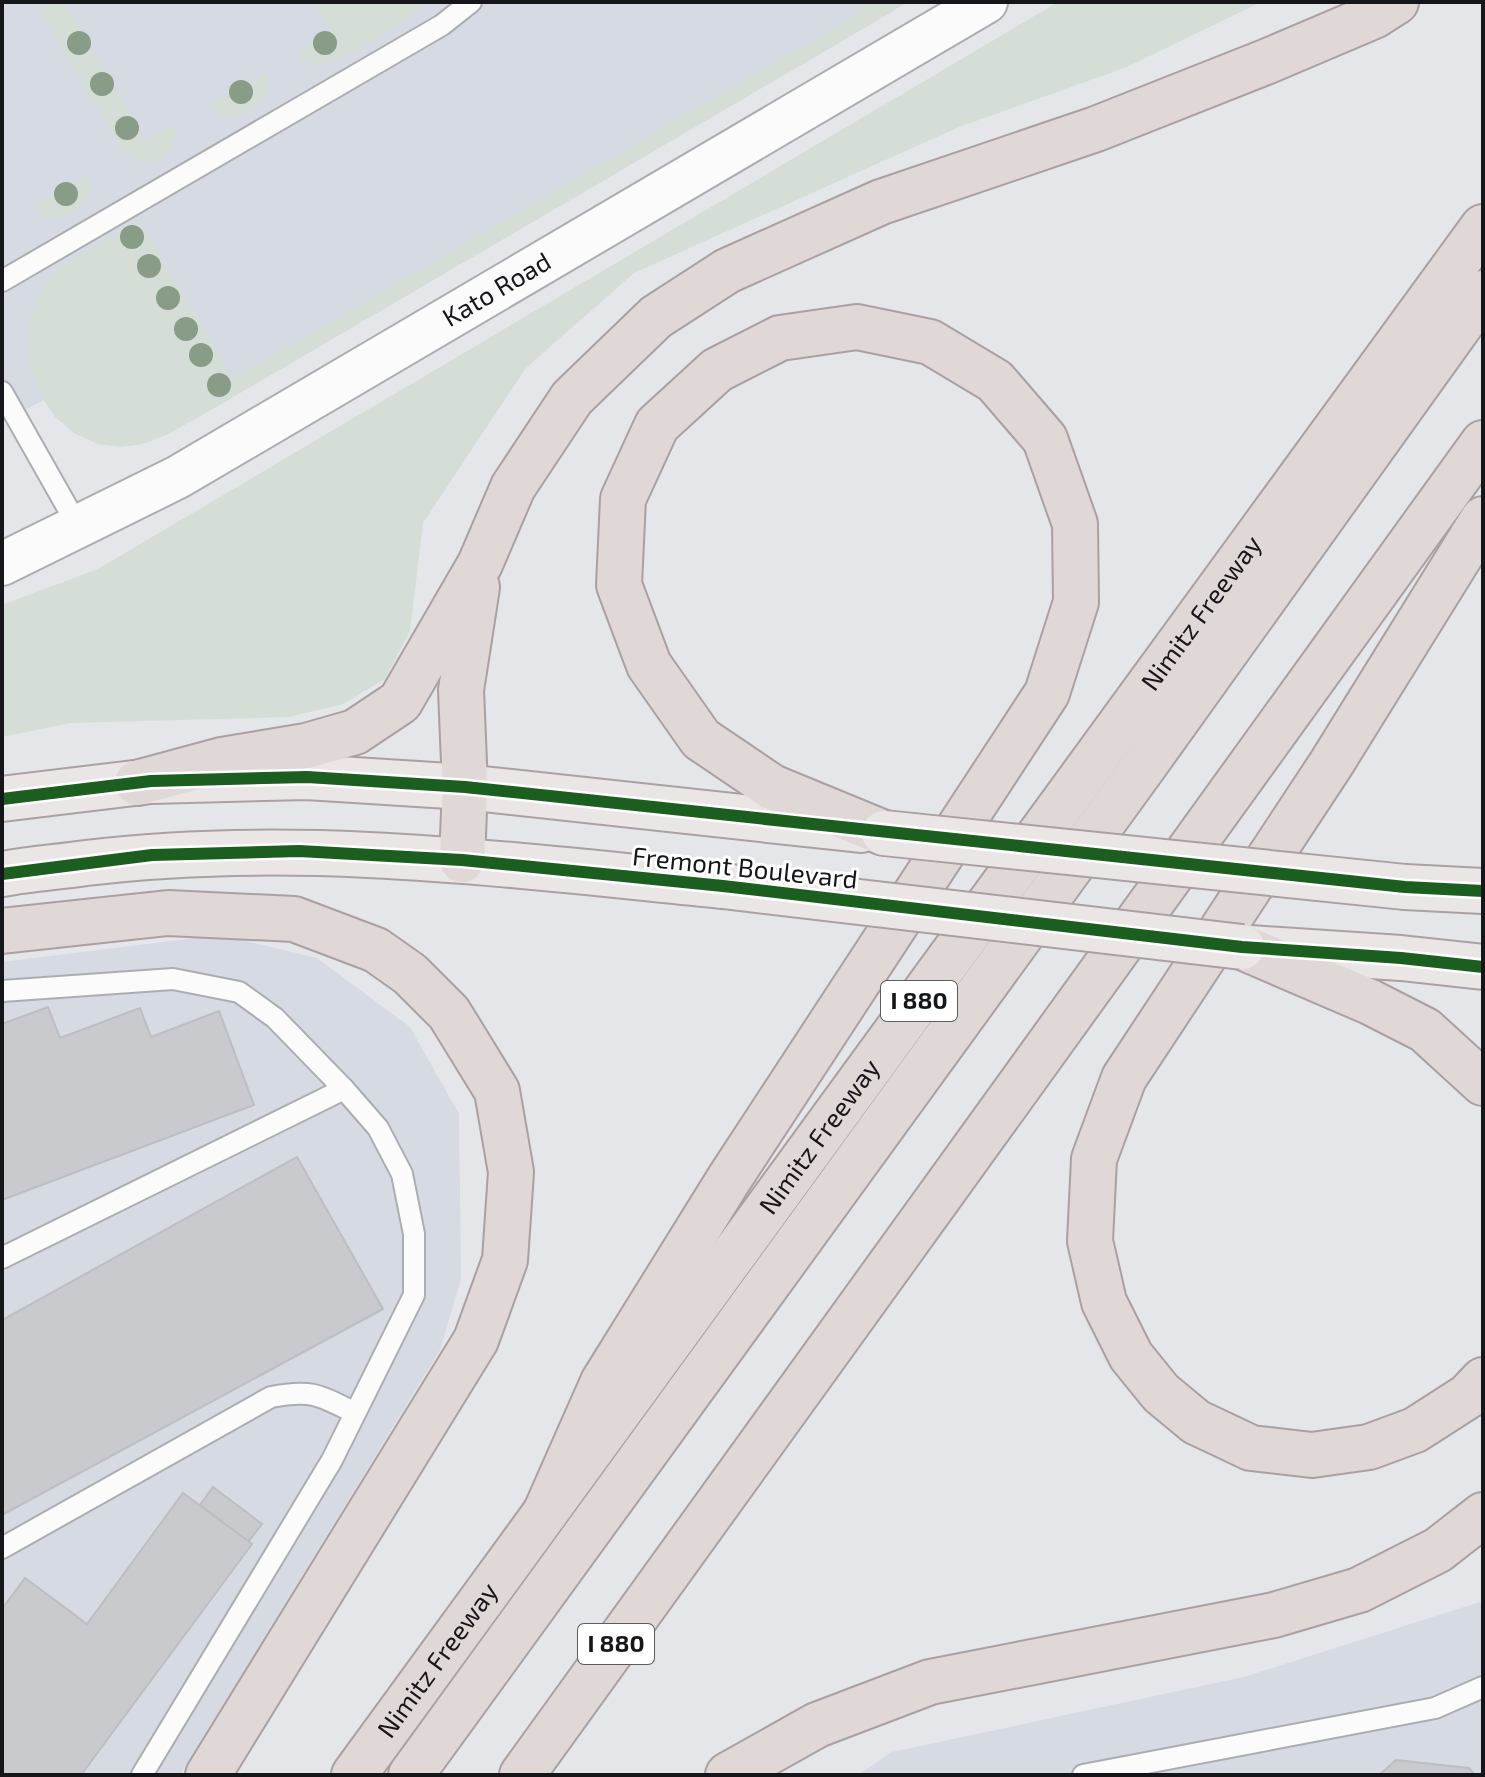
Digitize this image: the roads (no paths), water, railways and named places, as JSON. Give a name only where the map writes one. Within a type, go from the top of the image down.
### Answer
[{"type":"highway","points":[[137,783],[222,760],[306,746],[355,732],[400,702],[480,564],[513,487],[572,398],[656,317],[727,271],[881,202],[1096,129],[1268,61],[1374,16],[1396,2]]},
{"type":"highway","name":"Nimitz Freeway","points":[[354,1775],[1483,227]]},
{"type":"highway","name":"I 880","points":[[411,1775],[1144,766],[1483,293]]},
{"type":"highway","points":[[546,1511],[603,1382],[729,1179],[1047,693],[1076,602],[1075,524],[1045,439],[995,381],[930,342],[857,327],[780,338],[755,350],[717,370],[657,425],[623,499],[619,585],[649,665],[701,739],[759,802],[884,833]]},
{"type":"highway","name":"I 880","points":[[522,1775],[1483,443]]},
{"type":"highway","points":[[1483,519],[1331,764],[1124,1078],[1094,1159],[1090,1241],[1104,1302],[1131,1356],[1161,1393],[1196,1422],[1251,1448],[1312,1455],[1369,1447],[1415,1430],[1468,1396],[1483,1380]]},
{"type":"highway","points":[[462,860],[465,787],[461,690],[480,564]]},
{"type":"highway","points":[[2,931],[168,913],[294,919],[376,950],[410,974],[449,1013],[497,1091],[511,1172],[505,1260],[476,1340],[208,1775]]},
{"type":"highway","points":[[1242,947],[1370,1002],[1425,1030],[1483,1083]]},
{"type":"highway","points":[[728,1775],[817,1725],[930,1682],[1274,1615],[1359,1590],[1438,1550],[1483,1515]]},
{"type":"main road","name":"Fremont Boulevard","points":[[2,799],[137,783],[307,777],[759,802]]},
{"type":"main road","points":[[884,833],[1405,887],[1483,891]]},
{"type":"main road","name":"Fremont Boulevard","points":[[2,874],[152,855],[299,851],[462,860],[723,886],[1242,947],[1483,967]]},
{"type":"street","name":"Kato Road","points":[[2,564],[192,469],[986,2]]},
{"type":"lane","points":[[2,281],[395,53],[442,25],[471,2]]},
{"type":"lane","points":[[2,392],[79,528]]},
{"type":"lane","points":[[2,991],[173,979],[239,992],[275,1018],[378,1128],[402,1174],[414,1234],[414,1295],[332,1460],[142,1775]]},
{"type":"lane","points":[[2,1258],[344,1089]]},
{"type":"lane","points":[[2,1548],[271,1397],[298,1392],[326,1398],[355,1413]]},
{"type":"lane","points":[[1083,1775],[1435,1708],[1483,1687]]}]
